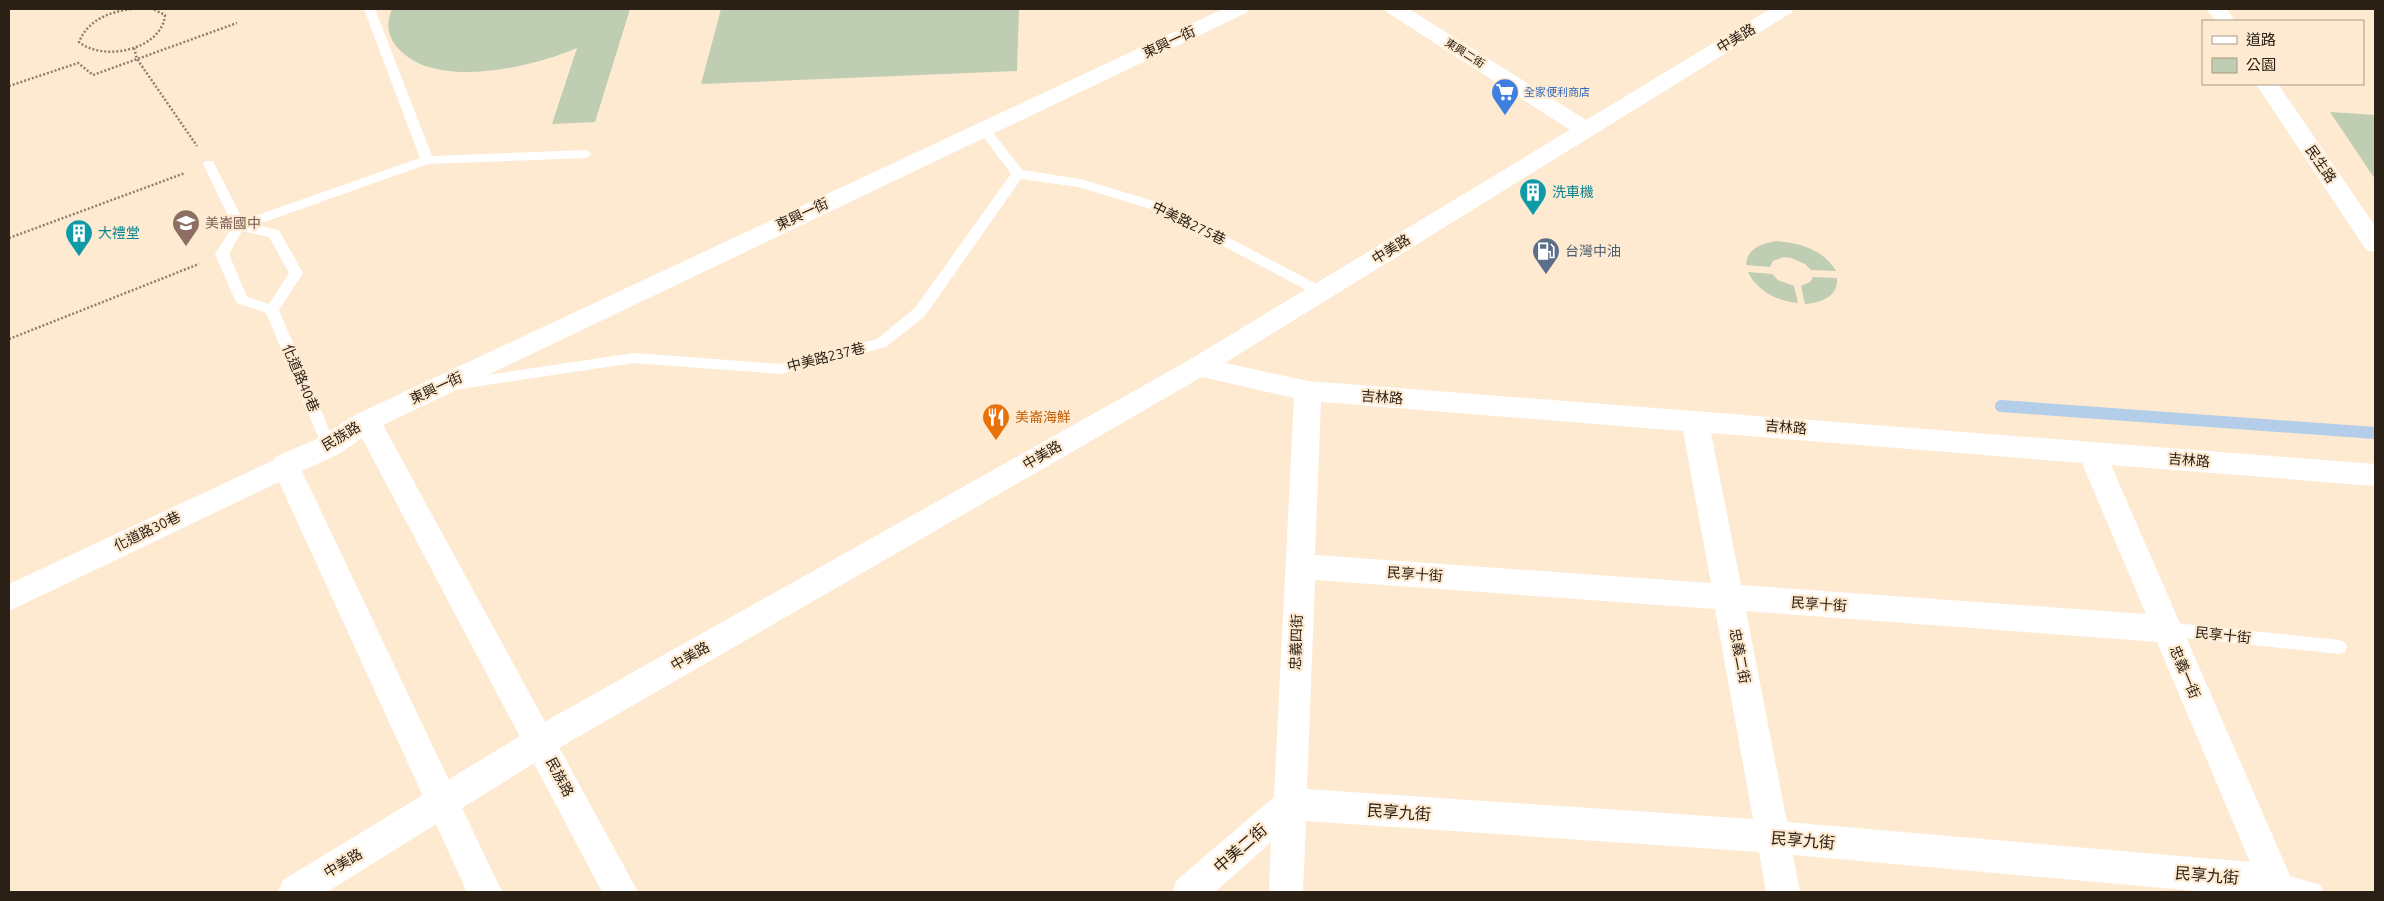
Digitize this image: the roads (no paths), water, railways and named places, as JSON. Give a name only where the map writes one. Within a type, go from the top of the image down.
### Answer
[{"type":"street","name":"東興一街","points":[[366,421],[983,128],[1239,9]]},
{"type":"street","name":"東興二街","points":[[1395,9],[1586,130]]},
{"type":"street","name":"中美路","points":[[295,892],[443,803],[541,741],[1198,367],[1784,9]]},
{"type":"street","points":[[2217,9],[2224,20]]},
{"type":"street","name":"民生路","points":[[2268,85],[2375,244]]},
{"type":"street","name":"吉林路","points":[[1198,367],[1308,391],[2375,475]]},
{"type":"street","name":"忠義四街","points":[[1286,892],[1308,391]]},
{"type":"street","name":"忠義二街","points":[[1695,420],[1783,892]]},
{"type":"street","name":"民族路","points":[[285,465],[329,446],[366,421],[541,741],[621,892]]},
{"type":"street","name":"忠義一街","points":[[2091,452],[2277,887]]},
{"type":"street","points":[[285,465],[485,892]]},
{"type":"street","name":"化道路30巷","points":[[9,598],[285,465]]},
{"type":"street","name":"民享十街","points":[[1299,566],[2166,629]]},
{"type":"street","name":"民享九街","points":[[1290,804],[1773,837],[2277,887]]},
{"type":"street","name":"中美二街","points":[[1189,892],[1290,804]]},
{"type":"lane","points":[[369,9],[427,160]]},
{"type":"lane","points":[[983,128],[1018,174]]},
{"type":"lane","points":[[239,226],[274,233],[296,273],[272,310],[242,300],[222,254],[239,226],[427,160],[586,154]]},
{"type":"lane","points":[[209,164],[239,226]]},
{"type":"lane","name":"中美路275巷","points":[[1018,174],[1080,182],[1162,208],[1321,292]]},
{"type":"lane","name":"中美路237巷","points":[[437,388],[634,358],[780,369],[881,343],[920,312],[1018,174]]},
{"type":"lane","name":"化道路40巷","points":[[272,310],[329,446]]},
{"type":"lane","name":"民享十街","points":[[2166,629],[2339,647]]},
{"type":"lane","name":"民享九街","points":[[2277,887],[2314,892]]},
{"type":"waterway","points":[[2001,406],[2375,433]]},
{"type":"place","name":"全家便利商店","points":[[1505,116]]},
{"type":"place","name":"洗車機","points":[[1533,216]]},
{"type":"place","name":"美崙國中","points":[[186,247]]},
{"type":"place","name":"大禮堂","points":[[79,257]]},
{"type":"place","name":"台灣中油","points":[[1546,275]]},
{"type":"place","name":"美崙海鮮","points":[[996,441]]}]
